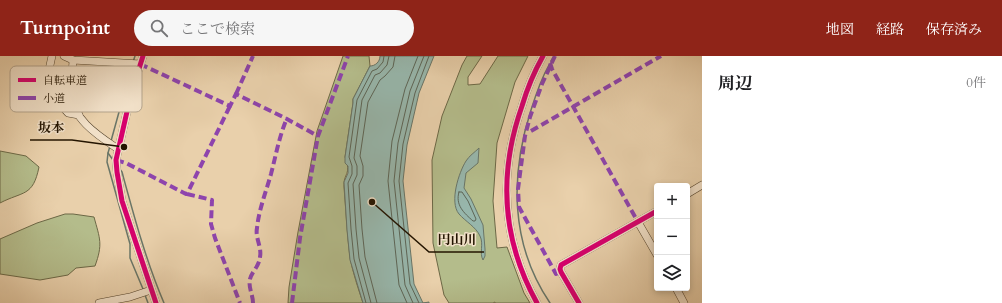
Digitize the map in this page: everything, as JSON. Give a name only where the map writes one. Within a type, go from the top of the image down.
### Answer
[{"type":"street","points":[[50,66],[52,56]]},
{"type":"street","points":[[64,56],[73,60],[113,59],[140,64],[144,56]]},
{"type":"street","points":[[537,303],[523,275],[511,238],[506,203],[506,178],[512,137],[516,122],[529,84],[543,56]]},
{"type":"street","points":[[72,66],[73,60]]},
{"type":"street","points":[[67,112],[79,115]]},
{"type":"street","points":[[78,112],[79,118],[96,134],[118,149]]},
{"type":"street","points":[[127,112],[116,160],[117,172],[122,201],[156,303]]},
{"type":"street","points":[[690,192],[702,185]]},
{"type":"street","points":[[579,303],[561,272],[560,269],[562,266],[654,213]]},
{"type":"street","points":[[638,222],[654,250]]},
{"type":"street","points":[[99,303],[130,297],[151,290]]},
{"type":"street","points":[[678,291],[684,303]]},
{"type":"green space","points":[[343,56],[369,56],[370,66],[353,99],[345,157],[348,167],[344,182],[350,258],[363,303],[288,303],[289,287],[298,232],[317,131]]},
{"type":"green space","points":[[467,56],[482,56],[468,77],[468,85],[480,84],[498,56],[528,56],[515,82],[497,143],[493,201],[497,248],[507,247],[524,293],[530,303],[449,303],[444,295],[433,243],[432,160],[442,116]]},
{"type":"green space","points":[[0,151],[26,156],[39,167],[34,184],[26,192],[0,203]]},
{"type":"green space","points":[[65,214],[94,217],[100,242],[95,266],[76,268],[68,275],[40,280],[0,274],[0,239],[37,223]]},
{"type":"water","points":[[380,56],[434,56],[419,93],[407,145],[403,181],[414,284],[423,303],[363,303],[350,260],[344,182],[348,173],[348,166],[345,163],[345,157],[353,99],[370,66],[377,63]]},
{"type":"water","points":[[479,148],[478,163],[466,173],[464,188],[471,199],[483,225],[485,256],[483,260],[481,254],[482,242],[480,236],[476,230],[459,214],[456,209],[455,202],[456,187],[463,166],[469,157]]},
{"type":"waterway","points":[[133,62],[135,56]]},
{"type":"waterway","points":[[551,61],[554,56]]},
{"type":"waterway","points":[[549,65],[537,92],[524,135],[519,159],[517,184],[521,233],[527,257],[537,280],[550,303]]},
{"type":"waterway","points":[[111,141],[119,112]]},
{"type":"waterway","points":[[110,146],[108,153],[113,160]]},
{"type":"waterway","points":[[108,153],[107,162],[130,244],[130,258],[143,289]]},
{"type":"waterway","points":[[119,168],[122,172],[146,255],[164,303]]},
{"type":"waterway","points":[[145,295],[148,303]]},
{"type":"marked path","points":[[236,94],[253,56]]},
{"type":"marked path","points":[[292,303],[300,238],[318,136],[348,56]]},
{"type":"marked path","points":[[555,56],[542,84],[530,117],[525,136],[518,189],[519,207],[556,274],[561,272]]},
{"type":"marked path","points":[[531,131],[661,56]]},
{"type":"marked path","points":[[550,63],[638,222]]},
{"type":"marked path","points":[[140,64],[230,106],[236,94],[318,136]]},
{"type":"marked path","points":[[116,160],[126,163],[186,194],[230,106]]},
{"type":"marked path","points":[[253,303],[250,282],[251,276],[260,257],[257,232],[258,221],[287,118]]},
{"type":"marked path","points":[[187,194],[212,200],[211,224],[240,303]]},
{"type":"cycle path","points":[[140,66],[143,56]]},
{"type":"cycle path","points":[[537,303],[525,279],[511,231],[507,206],[507,182],[509,157],[514,131],[528,87],[543,56]]},
{"type":"cycle path","points":[[127,112],[116,160],[117,172],[122,201],[156,303]]},
{"type":"cycle path","points":[[579,303],[561,272],[561,265],[654,213]]},
{"type":"place","name":"坂本","points":[[124,147]]},
{"type":"place","name":"円山川","points":[[372,202]]}]
